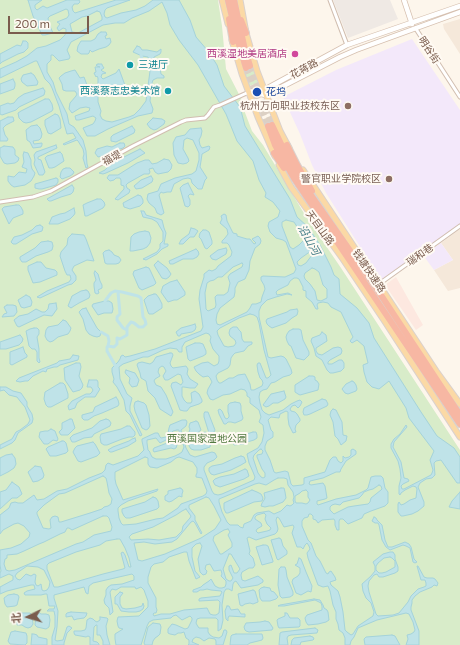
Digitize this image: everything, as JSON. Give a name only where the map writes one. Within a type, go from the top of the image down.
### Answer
[{"type":"highway","points":[[223,0],[229,18],[233,42]]},
{"type":"highway","points":[[228,0],[237,38],[248,67],[235,0]]},
{"type":"highway","points":[[235,0],[246,33]]},
{"type":"highway","name":"钱塘快速路","points":[[460,416],[438,387],[288,169],[276,145],[270,126],[303,184],[375,286],[438,387],[460,424]]},
{"type":"highway","points":[[287,145],[318,202],[336,230]]},
{"type":"highway","points":[[274,153],[299,193],[327,227]]},
{"type":"highway","points":[[438,387],[460,411]]},
{"type":"highway","points":[[438,387],[460,430]]},
{"type":"main road","name":"天目山路","points":[[240,0],[246,33],[257,71],[280,131],[287,145],[460,404]]},
{"type":"main road","name":"天目山路","points":[[233,42],[242,74],[258,117],[291,187],[347,265],[460,437]]},
{"type":"street","points":[[330,0],[347,45]]},
{"type":"street","name":"明谷街","points":[[404,0],[412,23],[460,97]]},
{"type":"street","name":"花蒋路","points":[[265,92],[347,45],[460,6]]},
{"type":"street","name":"花蒋路","points":[[265,92],[340,57],[460,12]]},
{"type":"street","points":[[249,92],[265,92]]},
{"type":"street","name":"福堤","points":[[0,202],[33,197],[51,191],[133,146],[181,122],[205,118],[214,107],[249,92]]},
{"type":"street","name":"瑞和巷","points":[[379,284],[460,226]]},
{"type":"shaded area","points":[[333,0],[390,0],[398,19],[348,38]]},
{"type":"shaded area","points":[[460,19],[460,54],[444,29],[443,24]]},
{"type":"shaded area","name":"警官职业学院校区","points":[[412,39],[460,110],[460,224],[381,280],[326,193],[312,165],[283,97],[336,70]]},
{"type":"shaded area","points":[[460,229],[460,288],[448,291],[434,270],[453,260],[441,243]]},
{"type":"shaded area","points":[[441,243],[453,260],[434,270],[423,255]]},
{"type":"shaded area","points":[[396,277],[423,325],[416,330],[385,285]]},
{"type":"green space","name":"西溪国家湿地公园","points":[[0,0],[218,0],[226,69],[243,102],[244,110],[252,131],[263,145],[305,215],[460,450],[460,645],[0,645]]},
{"type":"green space","points":[[253,66],[258,83],[249,86],[243,69]]},
{"type":"water","name":"沿山河","points":[[28,0],[42,0],[35,5],[37,10],[43,6],[47,8],[67,0],[79,0],[80,2],[78,4],[74,4],[72,7],[75,13],[116,0],[130,0],[107,8],[104,14],[107,18],[136,10],[153,0],[179,0],[190,20],[196,37],[217,65],[224,86],[240,107],[245,126],[290,199],[297,217],[308,227],[320,245],[334,275],[339,279],[340,294],[357,308],[369,323],[374,338],[437,436],[454,448],[460,457],[460,483],[457,483],[441,460],[436,461],[434,463],[435,475],[432,478],[426,479],[420,483],[418,487],[424,502],[424,506],[412,514],[401,516],[398,512],[399,502],[401,505],[416,498],[417,489],[413,486],[405,490],[400,495],[399,494],[401,478],[400,469],[398,461],[391,448],[391,444],[406,425],[407,427],[394,442],[393,447],[401,462],[404,478],[408,479],[409,481],[401,486],[402,489],[431,475],[433,470],[430,460],[434,451],[409,418],[406,408],[389,381],[379,389],[372,387],[367,382],[363,365],[368,363],[364,346],[357,340],[352,343],[350,341],[353,337],[341,312],[331,307],[328,303],[323,302],[318,303],[318,309],[316,309],[312,302],[306,297],[306,291],[303,290],[299,279],[294,278],[288,285],[276,292],[277,295],[288,293],[292,295],[287,294],[267,300],[261,306],[259,317],[268,357],[284,357],[292,373],[271,383],[267,389],[260,392],[259,397],[262,410],[269,415],[283,410],[297,401],[300,400],[302,402],[298,408],[295,405],[290,409],[297,414],[300,419],[296,425],[296,432],[293,433],[289,425],[288,412],[286,411],[280,414],[279,418],[271,417],[268,420],[273,432],[273,437],[267,441],[265,450],[274,472],[288,472],[291,484],[293,486],[302,485],[304,484],[304,478],[325,472],[330,460],[333,457],[336,457],[341,463],[343,461],[343,456],[345,458],[349,457],[351,455],[351,450],[353,449],[356,451],[356,454],[346,461],[340,472],[310,481],[309,484],[311,485],[323,483],[325,486],[327,498],[317,501],[317,504],[356,495],[368,488],[371,477],[375,476],[381,476],[383,478],[385,488],[388,492],[388,503],[385,506],[364,514],[362,518],[348,524],[343,519],[340,519],[339,530],[337,530],[334,519],[322,520],[318,523],[313,519],[311,514],[309,514],[308,517],[304,518],[302,521],[302,526],[308,540],[326,573],[328,574],[331,571],[335,577],[336,580],[330,582],[331,585],[338,591],[340,597],[345,630],[351,635],[353,634],[358,626],[373,616],[374,612],[371,603],[366,598],[362,584],[375,571],[373,562],[383,554],[393,552],[398,571],[383,577],[379,577],[377,574],[374,575],[369,581],[369,592],[378,616],[399,613],[418,589],[426,586],[425,580],[421,580],[417,566],[424,577],[433,578],[438,583],[437,586],[434,585],[420,592],[412,600],[411,610],[419,631],[419,645],[406,645],[408,639],[407,635],[411,634],[415,630],[409,614],[406,613],[377,620],[358,628],[350,645],[345,645],[345,638],[343,633],[339,630],[336,612],[328,586],[323,587],[318,585],[308,558],[307,553],[310,549],[309,546],[307,543],[303,549],[301,547],[297,547],[292,533],[294,527],[293,525],[284,527],[277,517],[276,520],[278,529],[275,534],[256,540],[249,537],[247,538],[250,551],[249,554],[253,558],[255,565],[253,568],[249,568],[242,572],[242,580],[245,581],[258,576],[263,580],[263,582],[258,585],[241,588],[236,581],[233,584],[232,591],[226,589],[224,592],[222,605],[223,620],[221,629],[218,631],[218,620],[216,618],[197,619],[196,623],[199,628],[208,628],[208,632],[213,637],[219,638],[222,636],[224,630],[226,630],[227,632],[223,645],[216,645],[215,639],[209,638],[204,641],[196,637],[192,642],[199,645],[188,645],[189,640],[186,638],[184,632],[175,635],[168,633],[168,629],[172,624],[185,629],[188,628],[192,620],[190,616],[182,620],[176,615],[171,618],[153,620],[149,622],[141,645],[116,645],[115,634],[123,629],[119,628],[118,626],[118,617],[139,616],[148,607],[148,601],[144,590],[141,587],[136,589],[135,587],[121,587],[116,590],[112,589],[110,592],[113,612],[110,615],[109,608],[105,604],[104,600],[106,590],[111,585],[122,584],[134,580],[134,576],[132,574],[93,583],[89,586],[88,594],[86,593],[84,587],[54,595],[58,611],[55,640],[63,640],[67,627],[69,626],[72,628],[67,633],[64,645],[52,645],[55,616],[54,611],[47,611],[49,609],[54,609],[55,606],[49,606],[47,594],[25,595],[24,593],[27,591],[35,589],[34,585],[31,585],[0,594],[0,587],[13,580],[13,576],[9,574],[0,578],[0,550],[21,544],[29,537],[30,533],[24,526],[18,523],[3,530],[0,534],[0,515],[9,508],[11,503],[23,503],[34,495],[37,500],[44,499],[57,491],[67,489],[102,473],[108,463],[113,465],[138,456],[144,450],[142,439],[155,433],[158,433],[161,438],[166,437],[170,425],[186,420],[186,426],[181,430],[186,448],[190,455],[195,457],[212,452],[215,453],[217,457],[207,463],[204,467],[214,494],[222,494],[254,480],[255,477],[247,454],[258,448],[262,442],[264,433],[263,425],[259,422],[261,417],[259,410],[250,403],[250,398],[247,396],[245,390],[241,389],[213,400],[210,399],[207,393],[212,382],[210,378],[208,376],[203,377],[194,367],[208,362],[214,366],[218,364],[219,356],[213,349],[209,334],[206,333],[185,342],[182,347],[182,352],[179,352],[177,349],[170,348],[148,357],[143,357],[123,364],[119,367],[120,379],[127,394],[132,398],[130,411],[142,435],[140,436],[130,415],[126,411],[124,400],[113,382],[114,379],[112,368],[123,355],[125,357],[155,349],[201,331],[203,327],[199,299],[204,274],[209,270],[212,271],[216,269],[231,256],[232,252],[227,243],[222,243],[228,234],[227,229],[220,223],[222,219],[221,216],[224,214],[226,215],[227,221],[233,233],[237,234],[237,236],[250,239],[254,244],[256,243],[252,239],[258,236],[261,241],[255,248],[245,279],[238,282],[235,288],[234,297],[220,308],[217,314],[217,324],[220,325],[247,312],[252,304],[261,302],[265,289],[261,277],[285,277],[294,273],[296,269],[286,242],[276,238],[270,232],[268,226],[269,222],[278,217],[280,211],[273,202],[265,197],[266,193],[259,180],[253,161],[237,141],[226,114],[198,65],[179,40],[170,25],[162,2],[149,11],[124,23],[103,25],[71,42],[67,50],[70,57],[69,59],[59,61],[51,55],[51,60],[47,64],[47,72],[67,114],[69,124],[74,127],[83,140],[88,167],[86,168],[83,158],[83,149],[78,141],[63,144],[76,138],[73,133],[67,134],[52,88],[45,79],[37,61],[0,78],[0,69],[27,56],[37,48],[60,40],[65,35],[66,29],[63,28],[59,31],[57,28],[60,24],[57,22],[67,18],[69,15],[68,10],[66,9],[48,18],[53,33],[45,35],[42,35],[33,16]],"holes":[[[97,11],[100,12],[102,17],[102,20],[78,33],[72,32],[70,24]],[[286,220],[294,222],[305,239],[293,249],[290,247],[282,226],[282,222]],[[311,251],[313,254],[306,263],[301,266],[298,265],[297,262]],[[242,263],[243,264],[242,267],[230,274],[228,277],[230,283],[228,292],[224,295],[217,295],[215,297],[215,308],[208,311],[206,309],[205,293],[207,283],[218,277],[222,277],[233,267]],[[312,268],[319,272],[323,285],[327,289],[327,298],[321,301],[317,300],[315,291],[305,279],[305,273]],[[250,314],[257,317],[271,375],[266,378],[260,363],[258,363],[258,372],[263,383],[262,386],[251,390],[245,374],[229,378],[219,383],[216,376],[218,373],[228,368],[231,358],[235,353],[244,351],[252,344],[252,342],[244,342],[241,332],[237,327],[230,329],[229,333],[235,340],[236,343],[234,346],[224,346],[217,331],[220,328],[239,318]],[[179,430],[184,447],[182,452],[166,459],[156,459],[152,457],[148,450],[147,440],[156,438],[160,443],[166,440],[173,431]],[[261,449],[263,451],[262,454],[257,455],[257,457],[265,473],[265,477],[261,477],[258,473],[253,458],[254,455]],[[145,457],[148,458],[148,464],[150,467],[157,468],[179,457],[193,462],[197,468],[196,477],[202,478],[207,491],[203,496],[181,504],[178,508],[163,518],[136,524],[123,525],[119,518],[118,508],[128,501],[157,491],[158,489],[123,500],[116,484],[115,472]],[[103,476],[106,478],[109,493],[112,499],[111,504],[102,509],[61,522],[59,522],[58,517],[52,517],[50,520],[51,528],[49,529],[43,528],[37,512],[59,494],[65,493]],[[278,478],[287,479],[288,485],[293,492],[294,503],[290,506],[287,505],[281,511],[274,514],[269,511],[257,513],[251,521],[244,524],[243,528],[238,525],[230,525],[222,512],[219,499],[259,483],[266,485]],[[379,485],[381,486],[382,489],[371,498],[368,504],[348,507],[334,514],[330,510],[332,505],[340,505],[343,502],[359,498],[364,492]],[[306,490],[310,500],[306,504],[296,503],[295,496]],[[206,497],[209,498],[221,520],[215,529],[201,538],[165,554],[142,561],[138,560],[134,543],[144,542],[155,544],[172,542],[177,539],[193,521],[201,534],[202,533],[195,520],[195,516],[189,508],[189,505]],[[186,509],[191,516],[183,526],[182,531],[176,537],[159,540],[131,540],[129,537],[132,534],[153,527]],[[264,513],[266,515],[265,519],[267,524],[271,528],[270,530],[258,533],[256,531],[257,529],[262,526],[261,523],[255,519],[257,515]],[[103,516],[107,516],[109,518],[112,527],[111,531],[94,535],[83,542],[15,570],[6,570],[4,564],[7,555],[17,554],[24,551],[65,532],[67,528],[72,530]],[[228,529],[230,532],[228,535],[232,543],[232,547],[220,554],[213,540],[214,536]],[[120,539],[129,558],[131,567],[129,567],[123,552],[121,553],[125,568],[54,587],[47,569],[47,565],[76,552],[100,545],[106,541]],[[200,543],[202,546],[198,559],[200,572],[203,575],[206,574],[206,565],[210,564],[214,571],[221,570],[221,576],[226,581],[225,587],[219,588],[215,586],[211,579],[201,587],[193,590],[193,592],[207,589],[221,591],[220,596],[199,599],[199,601],[218,600],[220,602],[219,613],[216,615],[210,614],[207,608],[184,610],[154,616],[153,614],[156,613],[157,610],[156,598],[148,583],[151,567],[154,564],[163,562],[169,557],[187,552],[196,579],[200,577],[195,571],[192,548],[196,544]],[[229,554],[231,554],[240,569],[237,573],[234,573],[231,565],[229,566],[229,570],[233,578],[231,581],[226,579],[223,569]],[[390,557],[395,561],[395,567],[386,572],[379,573],[376,570],[376,566],[384,558]],[[27,566],[38,567],[44,570],[50,582],[49,587],[44,591],[42,590],[41,584],[38,586],[36,585],[36,575],[34,574],[31,576],[26,574],[20,580],[15,576]]]},
{"type":"water","points":[[101,32],[106,32],[106,39],[110,38],[111,42],[109,45],[92,52],[90,50],[88,54],[81,54],[77,51],[81,41],[91,41]]},
{"type":"water","points":[[23,41],[28,43],[28,48],[24,52],[0,64],[0,54],[17,45],[21,46]]},
{"type":"water","points":[[137,46],[142,50],[157,52],[161,49],[160,54],[154,57],[153,66],[155,68],[160,68],[161,74],[164,78],[157,78],[153,80],[150,101],[153,109],[152,113],[138,116],[95,136],[87,136],[83,128],[93,124],[96,118],[93,116],[76,120],[75,116],[89,111],[90,108],[80,108],[72,113],[69,109],[70,103],[77,94],[75,91],[63,90],[59,78],[65,73],[75,70],[80,78],[84,77],[88,85],[89,93],[95,92],[98,96],[101,111],[100,115],[102,119],[106,121],[112,122],[134,115],[146,101],[150,71],[148,57],[133,52]]},
{"type":"water","points":[[102,64],[104,68],[101,70],[106,73],[102,74],[101,77],[103,79],[116,73],[119,69],[126,88],[108,93],[100,91],[98,78],[94,73],[96,72],[95,67],[100,67],[96,65]]},
{"type":"water","points":[[31,73],[38,82],[37,85],[27,86],[21,79],[23,75]]},
{"type":"water","points":[[13,79],[15,83],[14,89],[0,94],[0,84]]},
{"type":"water","points":[[43,88],[45,91],[44,95],[19,107],[16,110],[2,115],[0,114],[0,106],[8,103],[14,103],[24,94]]},
{"type":"water","points":[[45,99],[49,99],[52,104],[52,111],[31,122],[23,122],[19,118],[18,113]]},
{"type":"water","points":[[55,114],[58,115],[60,119],[61,128],[51,134],[48,133],[45,120]]},
{"type":"water","points":[[8,117],[13,117],[14,121],[3,128],[8,139],[7,141],[0,141],[0,121]]},
{"type":"water","points":[[153,118],[162,119],[165,121],[164,124],[154,130],[150,128],[147,124]]},
{"type":"water","points":[[37,125],[42,134],[41,138],[33,141],[34,144],[42,143],[42,145],[41,147],[33,148],[27,140],[26,130],[31,126]]},
{"type":"water","points":[[132,126],[135,130],[134,133],[116,142],[111,141],[111,137],[113,135]]},
{"type":"water","points":[[201,128],[202,131],[199,140],[200,145],[202,148],[210,147],[209,150],[202,154],[200,167],[207,178],[202,189],[198,189],[192,183],[191,179],[188,178],[174,184],[171,192],[161,192],[159,195],[164,213],[161,215],[157,213],[155,208],[149,203],[147,199],[148,194],[158,191],[161,184],[175,178],[192,174],[196,171],[199,153],[193,140],[187,138],[184,140],[183,149],[189,161],[183,164],[178,163],[174,155],[173,143],[176,137],[185,135],[190,129]]},
{"type":"water","points":[[120,143],[124,143],[125,146],[106,155],[98,157],[95,153],[97,149],[107,146],[112,147]]},
{"type":"water","points":[[56,145],[57,148],[38,157],[38,159],[41,160],[45,172],[43,175],[39,175],[34,164],[34,155],[36,152]]},
{"type":"water","points":[[4,146],[13,147],[15,150],[15,155],[19,158],[18,161],[15,163],[4,163],[0,156],[0,148]]},
{"type":"water","points":[[140,149],[145,153],[106,173],[99,173],[116,161]]},
{"type":"water","points":[[24,152],[28,153],[31,160],[32,169],[35,173],[31,181],[25,185],[14,187],[8,181],[8,176],[14,177],[19,172],[26,173],[27,169],[22,167],[24,162]]},
{"type":"water","points":[[60,152],[64,161],[55,167],[49,168],[45,158]]},
{"type":"water","points":[[164,159],[169,160],[172,165],[168,172],[158,174],[153,168],[149,169],[149,174],[144,174],[126,185],[130,190],[129,193],[118,200],[115,199],[124,189],[124,186],[121,185],[120,178],[110,181],[107,178],[109,175],[118,175],[137,163],[145,160],[149,160],[152,164]]},
{"type":"water","points":[[66,168],[70,168],[74,172],[70,176],[62,179],[60,177],[61,172]]},
{"type":"water","points":[[151,176],[153,179],[152,182],[142,188],[136,189],[134,186],[141,180]]},
{"type":"water","points":[[56,178],[58,179],[58,182],[56,185],[42,189],[35,188],[35,184]]},
{"type":"water","points":[[188,183],[194,195],[190,194],[188,196],[190,205],[188,207],[185,206],[180,188]]},
{"type":"water","points":[[72,185],[74,188],[71,194],[51,201],[47,199]]},
{"type":"water","points":[[138,195],[141,196],[143,200],[143,203],[140,206],[130,209],[124,207],[123,203]]},
{"type":"water","points":[[97,199],[101,199],[104,202],[105,205],[103,208],[85,216],[83,205]]},
{"type":"water","points":[[16,205],[21,207],[23,214],[13,218],[9,224],[2,209],[4,207]]},
{"type":"water","points":[[74,208],[75,213],[70,219],[58,224],[49,224],[52,217],[65,213]]},
{"type":"water","points":[[141,211],[144,211],[146,215],[162,220],[166,233],[164,244],[168,244],[168,246],[157,254],[146,260],[143,259],[157,252],[160,248],[160,244],[163,241],[163,232],[157,222],[143,217]]},
{"type":"water","points":[[40,225],[43,227],[42,231],[32,234],[16,244],[11,242],[14,237],[22,235]]},
{"type":"water","points":[[191,228],[198,231],[194,237],[190,237],[183,244],[179,244],[181,240],[189,234]]},
{"type":"water","points":[[203,230],[209,232],[212,241],[212,244],[207,249],[199,237]]},
{"type":"water","points":[[145,231],[149,232],[151,238],[147,247],[130,251],[131,237],[134,234]]},
{"type":"water","points":[[72,234],[84,235],[94,261],[87,260],[74,266],[72,270],[76,276],[76,280],[72,284],[40,298],[37,297],[69,282],[71,279],[70,275],[67,275],[65,271],[60,256],[61,252],[67,245],[68,238]]},
{"type":"water","points":[[41,242],[52,242],[52,250],[36,256],[26,262],[22,262],[20,257],[35,248]]},
{"type":"water","points":[[226,248],[226,254],[216,260],[212,259],[210,256],[218,250]]},
{"type":"water","points":[[196,249],[199,254],[197,257],[193,259],[183,259],[170,264],[169,261]]},
{"type":"water","points":[[109,250],[114,255],[119,257],[121,260],[119,263],[105,263],[103,253]]},
{"type":"water","points":[[158,261],[167,268],[171,274],[166,279],[162,278],[154,265]]},
{"type":"water","points":[[41,262],[46,268],[55,270],[57,275],[40,282],[33,283],[28,266]]},
{"type":"water","points":[[146,267],[149,268],[156,283],[142,290],[139,288],[133,274],[134,271]]},
{"type":"water","points":[[95,271],[98,274],[102,285],[102,288],[98,290],[99,293],[97,294],[95,293],[94,286],[96,280],[94,273]]},
{"type":"water","points":[[177,280],[185,292],[185,295],[177,300],[168,302],[161,292],[163,286]]},
{"type":"water","points":[[86,290],[90,295],[89,298],[71,308],[68,306],[72,296]]},
{"type":"water","points":[[156,294],[159,298],[162,308],[153,314],[149,314],[144,300],[148,296]]},
{"type":"water","points":[[26,295],[30,297],[32,302],[31,306],[24,308],[21,307],[18,300]]},
{"type":"water","points":[[105,301],[112,303],[112,313],[98,315],[92,306],[93,304]]},
{"type":"water","points":[[56,303],[57,309],[52,316],[44,315],[19,327],[14,320],[19,316],[28,314],[36,309],[45,312],[48,309],[49,304]]},
{"type":"water","points":[[7,305],[16,306],[17,312],[14,316],[2,317],[7,313],[4,307]]},
{"type":"water","points":[[86,308],[97,328],[101,332],[100,336],[93,336],[86,330],[79,312]]},
{"type":"water","points":[[297,309],[297,315],[286,323],[272,328],[267,324],[267,319],[290,310]]},
{"type":"water","points":[[63,320],[66,321],[71,328],[68,334],[58,337],[50,342],[47,340],[45,336],[48,327],[58,325]]},
{"type":"water","points":[[195,324],[195,330],[178,336],[176,332],[181,328]]},
{"type":"water","points":[[34,328],[39,330],[37,337],[39,363],[37,361],[37,352],[29,346],[26,331]]},
{"type":"water","points":[[293,329],[301,330],[303,340],[309,352],[309,355],[304,360],[296,358],[287,341],[287,334]]},
{"type":"water","points":[[322,332],[326,335],[327,341],[316,348],[316,351],[318,354],[322,355],[333,348],[341,348],[341,354],[330,360],[328,364],[342,360],[344,363],[344,368],[341,371],[330,373],[322,360],[316,356],[311,341],[312,338],[320,335]]},
{"type":"water","points":[[20,335],[23,339],[19,345],[6,349],[0,349],[0,342]]},
{"type":"water","points":[[195,343],[203,344],[206,354],[190,361],[188,359],[186,347]]},
{"type":"water","points":[[23,347],[27,357],[12,365],[10,364],[10,352]]},
{"type":"water","points":[[170,353],[173,355],[170,363],[171,366],[173,368],[186,366],[188,369],[187,374],[190,379],[198,384],[195,388],[182,387],[182,396],[184,400],[187,403],[191,403],[191,393],[195,391],[199,394],[202,400],[202,402],[190,407],[187,411],[180,410],[171,386],[172,383],[176,382],[181,385],[183,382],[181,375],[178,374],[168,380],[165,380],[163,376],[166,371],[162,366],[159,368],[158,372],[160,376],[154,381],[156,385],[161,387],[166,395],[173,412],[171,416],[160,409],[155,398],[148,391],[146,381],[141,378],[137,365],[138,363],[142,362],[150,364],[156,357]]},
{"type":"water","points":[[73,355],[79,356],[78,360],[47,369],[46,372],[43,371],[33,376],[28,381],[16,381],[19,378],[59,361],[70,359]]},
{"type":"water","points":[[80,363],[81,367],[79,376],[83,385],[80,390],[73,392],[65,380],[64,368]]},
{"type":"water","points":[[126,370],[135,373],[139,380],[137,386],[132,387],[129,383],[130,378],[125,372]]},
{"type":"water","points":[[309,376],[315,377],[315,380],[319,384],[318,390],[300,395],[295,392],[295,385]]},
{"type":"water","points":[[89,380],[97,380],[98,382],[98,387],[100,389],[95,397],[85,397],[77,403],[75,408],[69,410],[68,406],[72,401],[92,392],[93,390],[91,387],[87,387]]},
{"type":"water","points":[[352,381],[356,385],[356,391],[348,394],[345,393],[342,389],[346,384]]},
{"type":"water","points":[[60,383],[65,385],[68,398],[51,407],[48,407],[44,399],[45,392]]},
{"type":"water","points":[[0,387],[6,387],[21,393],[27,402],[27,406],[33,419],[32,423],[18,433],[12,443],[0,449],[0,445],[12,439],[16,432],[28,424],[30,420],[25,407],[17,397],[9,395],[4,390],[0,391]]},
{"type":"water","points":[[284,391],[286,397],[285,399],[266,407],[263,405],[271,394]]},
{"type":"water","points":[[116,397],[119,404],[118,406],[88,420],[84,420],[82,418],[82,415],[93,412],[95,407]]},
{"type":"water","points":[[322,399],[326,400],[328,404],[327,406],[310,414],[304,415],[304,408]]},
{"type":"water","points":[[138,401],[146,405],[149,415],[150,426],[146,430],[142,428],[135,411],[135,402]]},
{"type":"water","points":[[235,402],[240,403],[243,418],[242,420],[235,423],[228,422],[224,424],[218,410],[220,409],[222,411],[227,419],[229,417],[228,405]]},
{"type":"water","points":[[333,409],[336,410],[342,422],[343,435],[347,436],[346,441],[341,445],[335,436],[333,422],[330,415]]},
{"type":"water","points":[[205,412],[208,412],[215,430],[212,433],[209,433],[204,417]]},
{"type":"water","points":[[72,419],[75,428],[68,435],[61,435],[59,432],[62,429],[62,423]]},
{"type":"water","points":[[106,419],[111,423],[110,426],[94,434],[92,437],[72,442],[70,438],[73,435],[92,428],[100,421]]},
{"type":"water","points":[[196,421],[198,422],[201,430],[196,434],[189,436],[190,423]]},
{"type":"water","points":[[130,426],[135,432],[133,437],[122,439],[107,445],[101,443],[101,434]]},
{"type":"water","points":[[51,429],[55,431],[58,439],[57,441],[53,440],[48,444],[44,444],[39,437],[40,432]]},
{"type":"water","points":[[205,432],[211,442],[210,447],[201,450],[191,449],[189,446],[190,439],[202,435]]},
{"type":"water","points":[[256,432],[257,438],[244,444],[234,445],[234,438]]},
{"type":"water","points":[[135,438],[136,441],[128,446],[112,452],[108,450],[113,447]]},
{"type":"water","points":[[175,440],[177,445],[176,448],[154,452],[154,448]]},
{"type":"water","points":[[62,441],[66,443],[68,451],[56,456],[50,456],[46,449]]},
{"type":"water","points":[[93,442],[100,453],[97,456],[81,462],[78,461],[73,452],[75,448],[77,446]]},
{"type":"water","points":[[12,454],[15,458],[16,464],[14,468],[0,476],[0,458]]},
{"type":"water","points":[[241,456],[244,457],[246,462],[231,470],[214,475],[209,471],[209,468],[212,466],[222,464]]},
{"type":"water","points":[[35,466],[41,467],[44,475],[43,478],[33,482],[28,472]]},
{"type":"water","points":[[245,469],[247,470],[249,476],[244,479],[220,487],[215,485],[213,481],[220,477],[234,474]]},
{"type":"water","points":[[12,482],[19,487],[22,494],[17,498],[12,498],[0,509],[0,492],[6,490]]},
{"type":"water","points":[[180,488],[183,491],[182,497],[179,496],[169,502],[165,500],[165,496],[168,494],[168,491]]},
{"type":"water","points":[[284,488],[286,498],[283,502],[273,506],[261,506],[265,498],[264,493]]},
{"type":"water","points":[[252,490],[261,494],[263,498],[262,501],[254,502],[226,513],[224,503]]},
{"type":"water","points":[[460,492],[460,509],[449,507],[452,501]]},
{"type":"water","points":[[153,497],[158,501],[159,507],[157,509],[130,518],[126,518],[124,516],[122,509],[145,502]]},
{"type":"water","points":[[374,517],[382,525],[388,547],[405,542],[409,544],[414,559],[417,562],[413,562],[410,548],[406,546],[403,545],[390,550],[386,547],[382,540],[378,523],[372,521]]},
{"type":"water","points":[[279,538],[287,551],[287,554],[278,560],[271,540]]},
{"type":"water","points":[[263,545],[268,546],[273,562],[262,565],[256,547]]},
{"type":"water","points":[[299,558],[301,559],[312,586],[311,592],[308,591],[301,595],[296,593],[292,582],[293,579],[300,573],[300,568],[295,565],[297,564]]},
{"type":"water","points":[[281,567],[285,567],[293,592],[293,595],[290,597],[282,598],[280,596],[278,585],[279,569]]},
{"type":"water","points":[[264,587],[270,588],[271,591],[278,597],[270,601],[262,601],[259,590]]},
{"type":"water","points":[[253,590],[255,591],[258,602],[253,604],[245,604],[242,606],[240,605],[238,594]]},
{"type":"water","points":[[120,592],[123,593],[120,597],[120,604],[122,608],[135,608],[142,606],[143,603],[143,609],[136,612],[121,611],[117,604],[115,604],[115,597]]},
{"type":"water","points":[[8,595],[18,595],[19,597],[17,605],[7,607],[4,598]]},
{"type":"water","points":[[314,599],[320,600],[324,608],[327,610],[329,620],[326,622],[308,625],[306,622],[305,618],[307,615],[322,610],[321,603],[315,600],[278,606],[280,605]]},
{"type":"water","points":[[227,606],[229,606],[231,610],[238,609],[241,614],[245,614],[245,617],[229,616],[228,621],[226,619],[225,611]]},
{"type":"water","points":[[38,612],[49,615],[49,627],[46,629],[35,625],[36,613]]},
{"type":"water","points":[[30,613],[32,615],[33,624],[31,627],[28,628],[22,625],[17,625],[16,614]]},
{"type":"water","points":[[67,613],[87,613],[84,618],[74,620],[72,616],[66,617]]},
{"type":"water","points":[[285,613],[287,613],[290,618],[298,618],[300,620],[300,626],[279,628],[277,620],[285,616]]},
{"type":"water","points":[[100,617],[108,619],[106,626],[110,645],[103,645],[100,635],[97,635],[97,625],[94,627],[93,641],[97,642],[99,645],[90,645],[90,637],[88,636],[75,635],[74,631],[85,630],[87,620],[90,618],[97,622],[100,620]]},
{"type":"water","points":[[269,622],[273,628],[272,630],[249,632],[245,630],[244,627],[246,623]]},
{"type":"water","points":[[153,623],[160,624],[160,634],[155,638],[152,645],[145,645],[144,643],[148,627]]},
{"type":"water","points":[[315,628],[318,630],[317,633],[291,635],[287,638],[288,645],[279,645],[280,633],[282,632]]},
{"type":"water","points":[[15,631],[26,633],[27,643],[25,645],[10,644],[8,641],[11,632]]},
{"type":"water","points":[[32,634],[47,639],[47,645],[31,645]]},
{"type":"water","points":[[236,634],[262,634],[263,638],[262,640],[247,645],[230,645],[231,636]]},
{"type":"water","points":[[395,636],[400,645],[365,645],[364,639],[366,637]]},
{"type":"water","points":[[313,637],[313,640],[301,642],[300,645],[291,645],[294,638]]},
{"type":"waterway","points":[[141,55],[142,59],[150,68]]},
{"type":"waterway","points":[[105,301],[111,293],[115,291],[138,296],[141,298],[143,317],[146,324],[143,327],[139,327],[131,322],[127,327],[127,335],[120,339],[117,338],[117,344],[114,347],[107,347],[107,351],[115,365]]},
{"type":"waterway","points":[[118,292],[120,314],[117,317],[117,320],[123,328],[127,330]]},
{"type":"waterway","points":[[101,332],[108,336],[108,346]]},
{"type":"tunnel","points":[[250,66],[272,125]]},
{"type":"tunnel","points":[[246,68],[268,126]]},
{"type":"place","name":"西溪湿地美居酒店","points":[[295,54]]},
{"type":"place","name":"三进厅","points":[[130,65]]},
{"type":"place","name":"西溪蔡志忠美术馆","points":[[168,91]]},
{"type":"place","name":"花坞","points":[[257,92]]},
{"type":"place","name":"杭州万向职业技校东区","points":[[348,106]]},
{"type":"place","name":"警官职业学院校区","points":[[389,179]]}]
